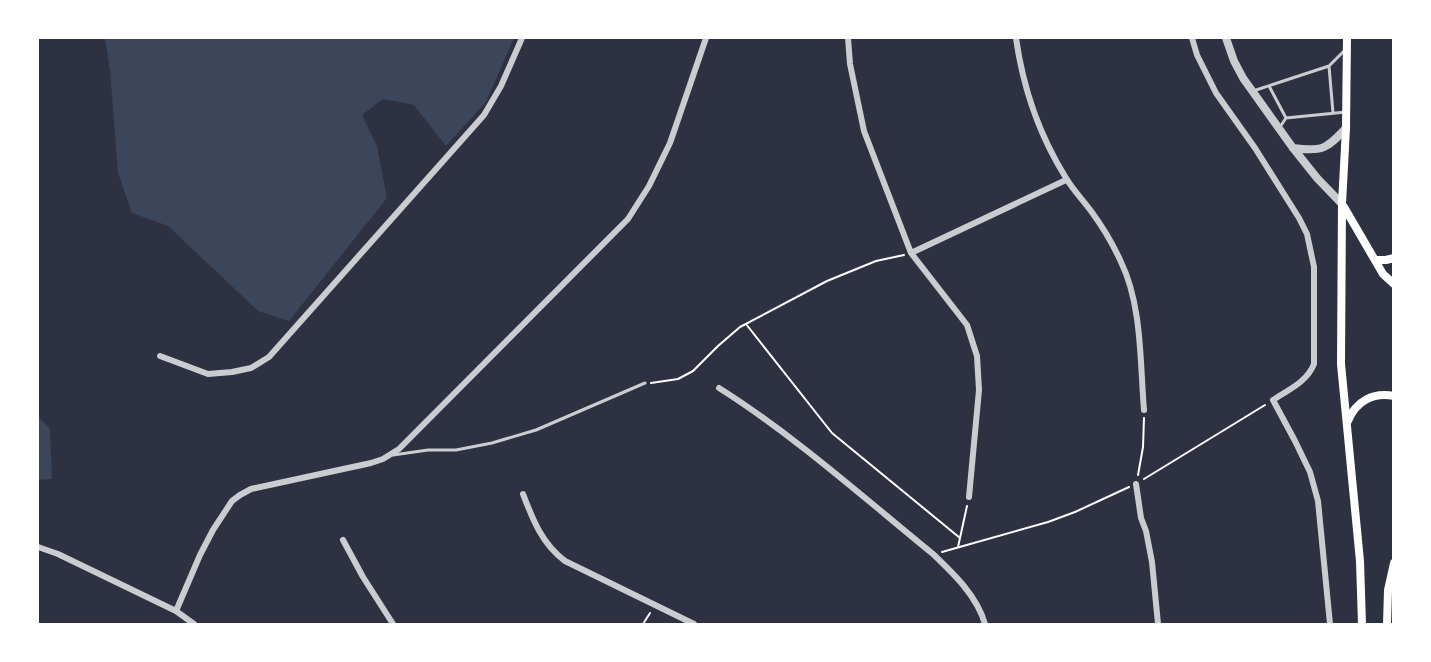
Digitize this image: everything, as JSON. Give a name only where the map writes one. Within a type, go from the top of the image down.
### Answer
[{"type":"main road","points":[[1347,38],[1342,204],[1341,364],[1360,561],[1362,624]]},
{"type":"main road","points":[[1342,204],[1383,274],[1394,284]]},
{"type":"main road","points":[[1375,260],[1394,258]]},
{"type":"main road","points":[[1347,424],[1353,411],[1364,400],[1377,395],[1394,396]]},
{"type":"main road","points":[[1387,624],[1388,590],[1394,563]]},
{"type":"street","points":[[160,356],[208,374],[251,368],[269,357],[484,115],[501,86],[522,38]]},
{"type":"street","points":[[176,611],[200,555],[232,501],[252,489],[370,463],[399,449],[628,219],[649,186],[670,143],[705,38]]},
{"type":"street","points":[[848,38],[850,64],[864,131],[911,253],[967,325],[977,356],[979,390],[969,498]]},
{"type":"street","points":[[1016,38],[1019,61],[1042,136],[1066,180],[1092,212],[1122,263],[1137,317],[1144,410]]},
{"type":"street","points":[[1192,38],[1197,55],[1216,93],[1255,148],[1307,234],[1314,267],[1314,364],[1305,379],[1272,400],[1310,472],[1318,501],[1330,624]]},
{"type":"street","points":[[1226,38],[1234,61],[1252,91],[1293,148],[1342,204]]},
{"type":"street","points":[[1293,148],[1317,150],[1325,147],[1346,128]]},
{"type":"street","points":[[911,253],[1066,180]]},
{"type":"street","points":[[719,388],[781,430],[933,554],[968,592],[979,608],[985,624]]},
{"type":"street","points":[[1136,484],[1141,518],[1152,561],[1158,624]]},
{"type":"street","points":[[523,494],[536,527],[555,554],[694,624]]},
{"type":"street","points":[[343,540],[393,624]]},
{"type":"street","points":[[38,547],[58,554],[176,611],[195,624]]},
{"type":"lane","points":[[1252,91],[1329,66],[1347,48]]},
{"type":"lane","points":[[1329,66],[1333,113]]},
{"type":"lane","points":[[1269,86],[1286,118]]},
{"type":"lane","points":[[1279,128],[1286,118],[1346,112]]},
{"type":"lane","points":[[390,455],[428,450],[456,450],[492,443],[536,430],[645,383]]},
{"type":"path","points":[[645,383],[678,379],[693,371],[718,346],[746,324],[827,281],[876,261],[911,253]]},
{"type":"path","points":[[746,324],[832,433],[960,538]]},
{"type":"path","points":[[933,554],[1048,522],[1075,512],[1136,484],[1272,400]]},
{"type":"path","points":[[1136,484],[1143,447],[1144,410]]},
{"type":"path","points":[[958,547],[969,498]]},
{"type":"path","points":[[643,624],[655,605]]},
{"type":"shaded area","points":[[105,38],[514,38],[486,102],[446,146],[414,105],[383,99],[362,115],[377,146],[387,198],[289,321],[258,311],[168,226],[132,213],[118,173],[110,71]]},
{"type":"shaded area","points":[[38,416],[50,429],[52,479],[38,480]]}]
